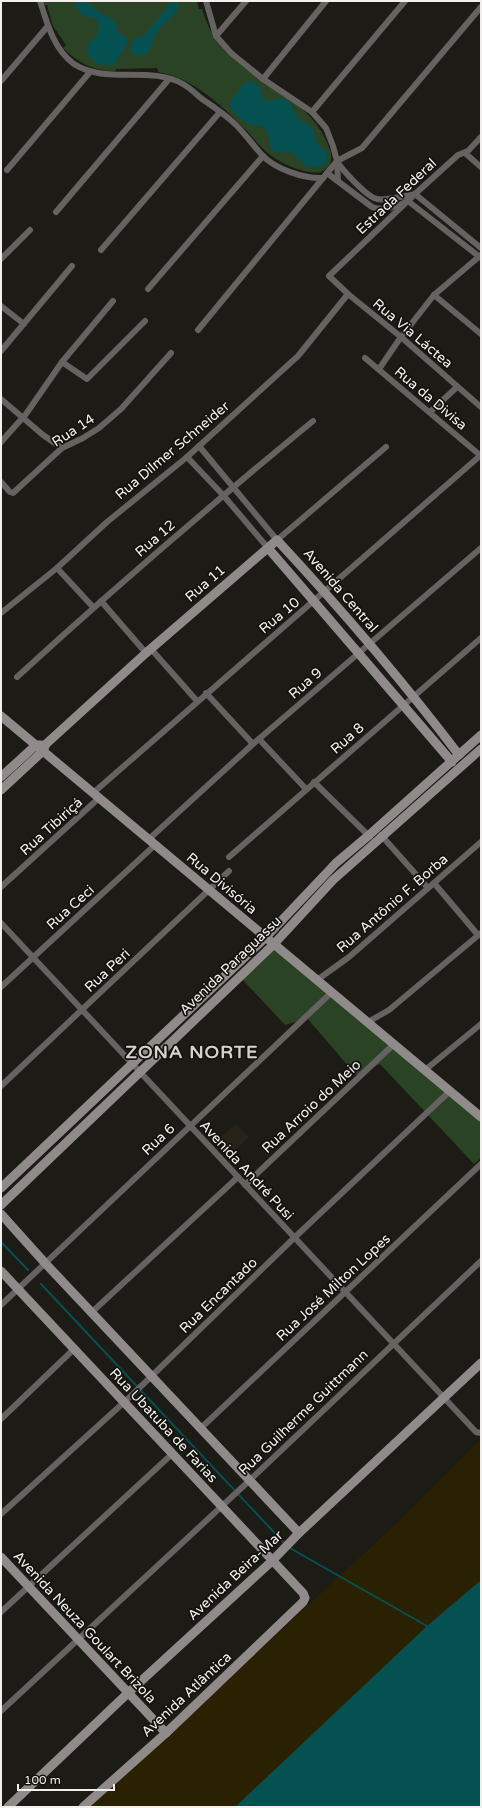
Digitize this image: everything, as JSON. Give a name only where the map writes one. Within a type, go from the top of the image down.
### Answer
[{"type":"main road","name":"Rua 11","points":[[42,747],[149,651],[277,540]]},
{"type":"main road","name":"Avenida Central","points":[[277,540],[324,591],[414,696],[459,756]]},
{"type":"main road","name":"Avenida Central","points":[[268,548],[452,762]]},
{"type":"main road","name":"Rua Divisória","points":[[1,716],[42,747],[96,795],[209,890],[481,1116]]},
{"type":"main road","name":"Avenida Paraguassu","points":[[375,838],[376,829],[481,735]]},
{"type":"main road","points":[[1,777],[42,747]]},
{"type":"main road","points":[[1,790],[42,747]]},
{"type":"main road","name":"Avenida Paraguassu","points":[[1,1205],[274,944],[333,880],[375,838],[481,749]]},
{"type":"main road","name":"Avenida Paraguassu","points":[[1,1188],[266,937],[336,863],[375,838]]},
{"type":"main road","name":"Rua Ubatuba de Farias","points":[[1,1214],[44,1263],[250,1480],[298,1534]]},
{"type":"main road","name":"Rua Ubatuba de Farias","points":[[1,1271],[172,1454],[223,1504],[274,1558],[303,1593],[305,1598]]},
{"type":"main road","name":"Avenida Beira-Mar","points":[[8,1807],[481,1363]]},
{"type":"main road","name":"Avenida Neuza Goulart Brizola","points":[[1,1558],[166,1733]]},
{"type":"main road","name":"Avenida Atlântica","points":[[83,1807],[166,1733],[303,1602],[305,1598]]},
{"type":"street","points":[[40,1],[47,27],[62,51],[73,63],[90,72],[124,75],[156,75],[183,84],[236,125],[263,156],[286,170],[314,178],[325,175],[338,181],[376,209],[396,207],[408,201],[480,256],[434,295],[401,337],[379,369]]},
{"type":"street","points":[[206,1],[216,36],[231,53],[263,79],[312,112],[326,128],[333,146],[338,181]]},
{"type":"street","points":[[216,36],[246,1]]},
{"type":"street","points":[[263,79],[326,1]]},
{"type":"street","points":[[312,112],[405,1]]},
{"type":"street","points":[[198,330],[336,161],[362,148],[481,7]]},
{"type":"street","points":[[1,81],[47,27]]},
{"type":"street","points":[[7,170],[90,72]]},
{"type":"street","points":[[56,212],[169,79]]},
{"type":"street","points":[[101,250],[220,112]]},
{"type":"street","name":"Estrada Federal","points":[[329,276],[415,194],[458,155],[465,152],[481,137]]},
{"type":"street","points":[[465,152],[481,167]]},
{"type":"street","points":[[148,289],[263,156]]},
{"type":"street","points":[[336,161],[344,172],[372,197],[382,199],[415,194],[481,248]]},
{"type":"street","points":[[1,259],[30,230]]},
{"type":"street","points":[[1,351],[72,266]]},
{"type":"street","name":"Rua Via Láctea","points":[[329,276],[348,294],[401,337],[481,407]]},
{"type":"street","name":"Rua Dilmer Schneider","points":[[1,613],[57,568],[107,522],[187,457],[298,356],[348,294]]},
{"type":"street","points":[[434,295],[481,334]]},
{"type":"street","points":[[1,442],[24,416],[62,362],[113,301]]},
{"type":"street","points":[[1,306],[24,324]]},
{"type":"street","points":[[62,362],[87,379],[145,321]]},
{"type":"street","name":"Rua 14","points":[[1,482],[10,492],[13,493],[62,448],[84,438],[99,428],[121,409],[171,353]]},
{"type":"street","name":"Rua da Divisa","points":[[365,358],[481,455]]},
{"type":"street","points":[[430,412],[457,387]]},
{"type":"street","points":[[1,399],[62,448]]},
{"type":"street","name":"Rua 12","points":[[16,677],[93,607],[233,486],[313,421]]},
{"type":"street","name":"Avenida Central","points":[[199,446],[277,540]]},
{"type":"street","name":"Rua 11","points":[[277,540],[386,447]]},
{"type":"street","name":"Rua 10","points":[[96,795],[206,693],[481,455]]},
{"type":"street","name":"Avenida Central","points":[[187,457],[223,495],[268,548]]},
{"type":"street","name":"Rua 9","points":[[152,842],[253,744],[481,548]]},
{"type":"street","points":[[57,568],[93,607]]},
{"type":"street","points":[[101,601],[197,701]]},
{"type":"street","name":"Rua 8","points":[[229,856],[481,638]]},
{"type":"street","points":[[206,693],[253,744]]},
{"type":"street","points":[[260,739],[306,789]]},
{"type":"street","points":[[314,782],[428,888]]},
{"type":"street","name":"Rua Tibiriçá","points":[[1,887],[96,795]]},
{"type":"street","name":"Rua Ceci","points":[[1,987],[152,842]]},
{"type":"street","name":"Rua Antônio F. Borba","points":[[317,980],[349,957],[481,842]]},
{"type":"street","name":"Rua Peri","points":[[1,1086],[230,871]]},
{"type":"street","points":[[368,1022],[389,1010],[480,934],[434,883]]},
{"type":"street","name":"Avenida André Pusi","points":[[1,923],[393,1344],[478,1432]]},
{"type":"street","name":"Rua 6","points":[[1,1305],[332,992]]},
{"type":"street","points":[[425,1070],[481,1024]]},
{"type":"street","name":"Rua Arroio do Meio","points":[[245,1185],[394,1044]]},
{"type":"street","name":"Rua Encantado","points":[[1,1514],[132,1395],[294,1238],[450,1091]]},
{"type":"street","name":"Rua José Milton Lopes","points":[[201,1428],[481,1164]]},
{"type":"street","points":[[92,1312],[238,1177]]},
{"type":"street","name":"Rua Guilherme Guittmann","points":[[1,1711],[250,1480],[481,1261]]},
{"type":"street","points":[[1,1419],[74,1349]]},
{"type":"street","points":[[1,1612],[172,1454]]},
{"type":"shaded area","points":[[236,1124],[249,1137],[228,1157],[215,1143]]},
{"type":"green space","points":[[42,1],[197,1],[199,9],[202,9],[212,34],[224,50],[243,67],[287,96],[312,119],[323,133],[330,150],[330,164],[323,171],[312,172],[297,169],[278,160],[259,145],[247,131],[207,94],[184,80],[158,72],[157,68],[116,69],[115,71],[107,71],[93,68],[81,62],[63,48],[66,45],[53,26],[47,5],[43,5]]},
{"type":"green space","points":[[273,948],[481,1122],[481,1158],[474,1164],[380,1064],[356,1075],[307,1018],[285,1025],[242,979]]},
{"type":"sand","points":[[481,1439],[481,1580],[427,1626],[235,1807],[89,1807],[397,1523]]},
{"type":"water","points":[[74,1],[85,1],[101,13],[114,20],[118,32],[126,37],[128,42],[114,65],[101,65],[90,58],[87,46],[98,33],[99,24],[97,20],[81,14]]},
{"type":"water","points":[[172,1],[177,2],[179,6],[175,13],[160,27],[156,33],[149,52],[141,56],[132,53],[130,49],[133,40],[144,35]]},
{"type":"water","points":[[252,81],[259,87],[264,100],[269,101],[285,99],[294,110],[297,118],[312,127],[317,144],[327,153],[327,162],[324,165],[316,167],[307,166],[289,152],[274,152],[270,146],[269,136],[261,126],[247,123],[234,112],[230,102],[244,83]]},
{"type":"water","points":[[481,1580],[481,1807],[235,1807],[427,1626]]},
{"type":"waterway","points":[[1,1242],[28,1270]]},
{"type":"waterway","points":[[41,1284],[285,1544]]},
{"type":"waterway","points":[[288,1547],[427,1626]]},
{"type":"district","name":"ZONA NORTE","points":[[192,1052]]}]
